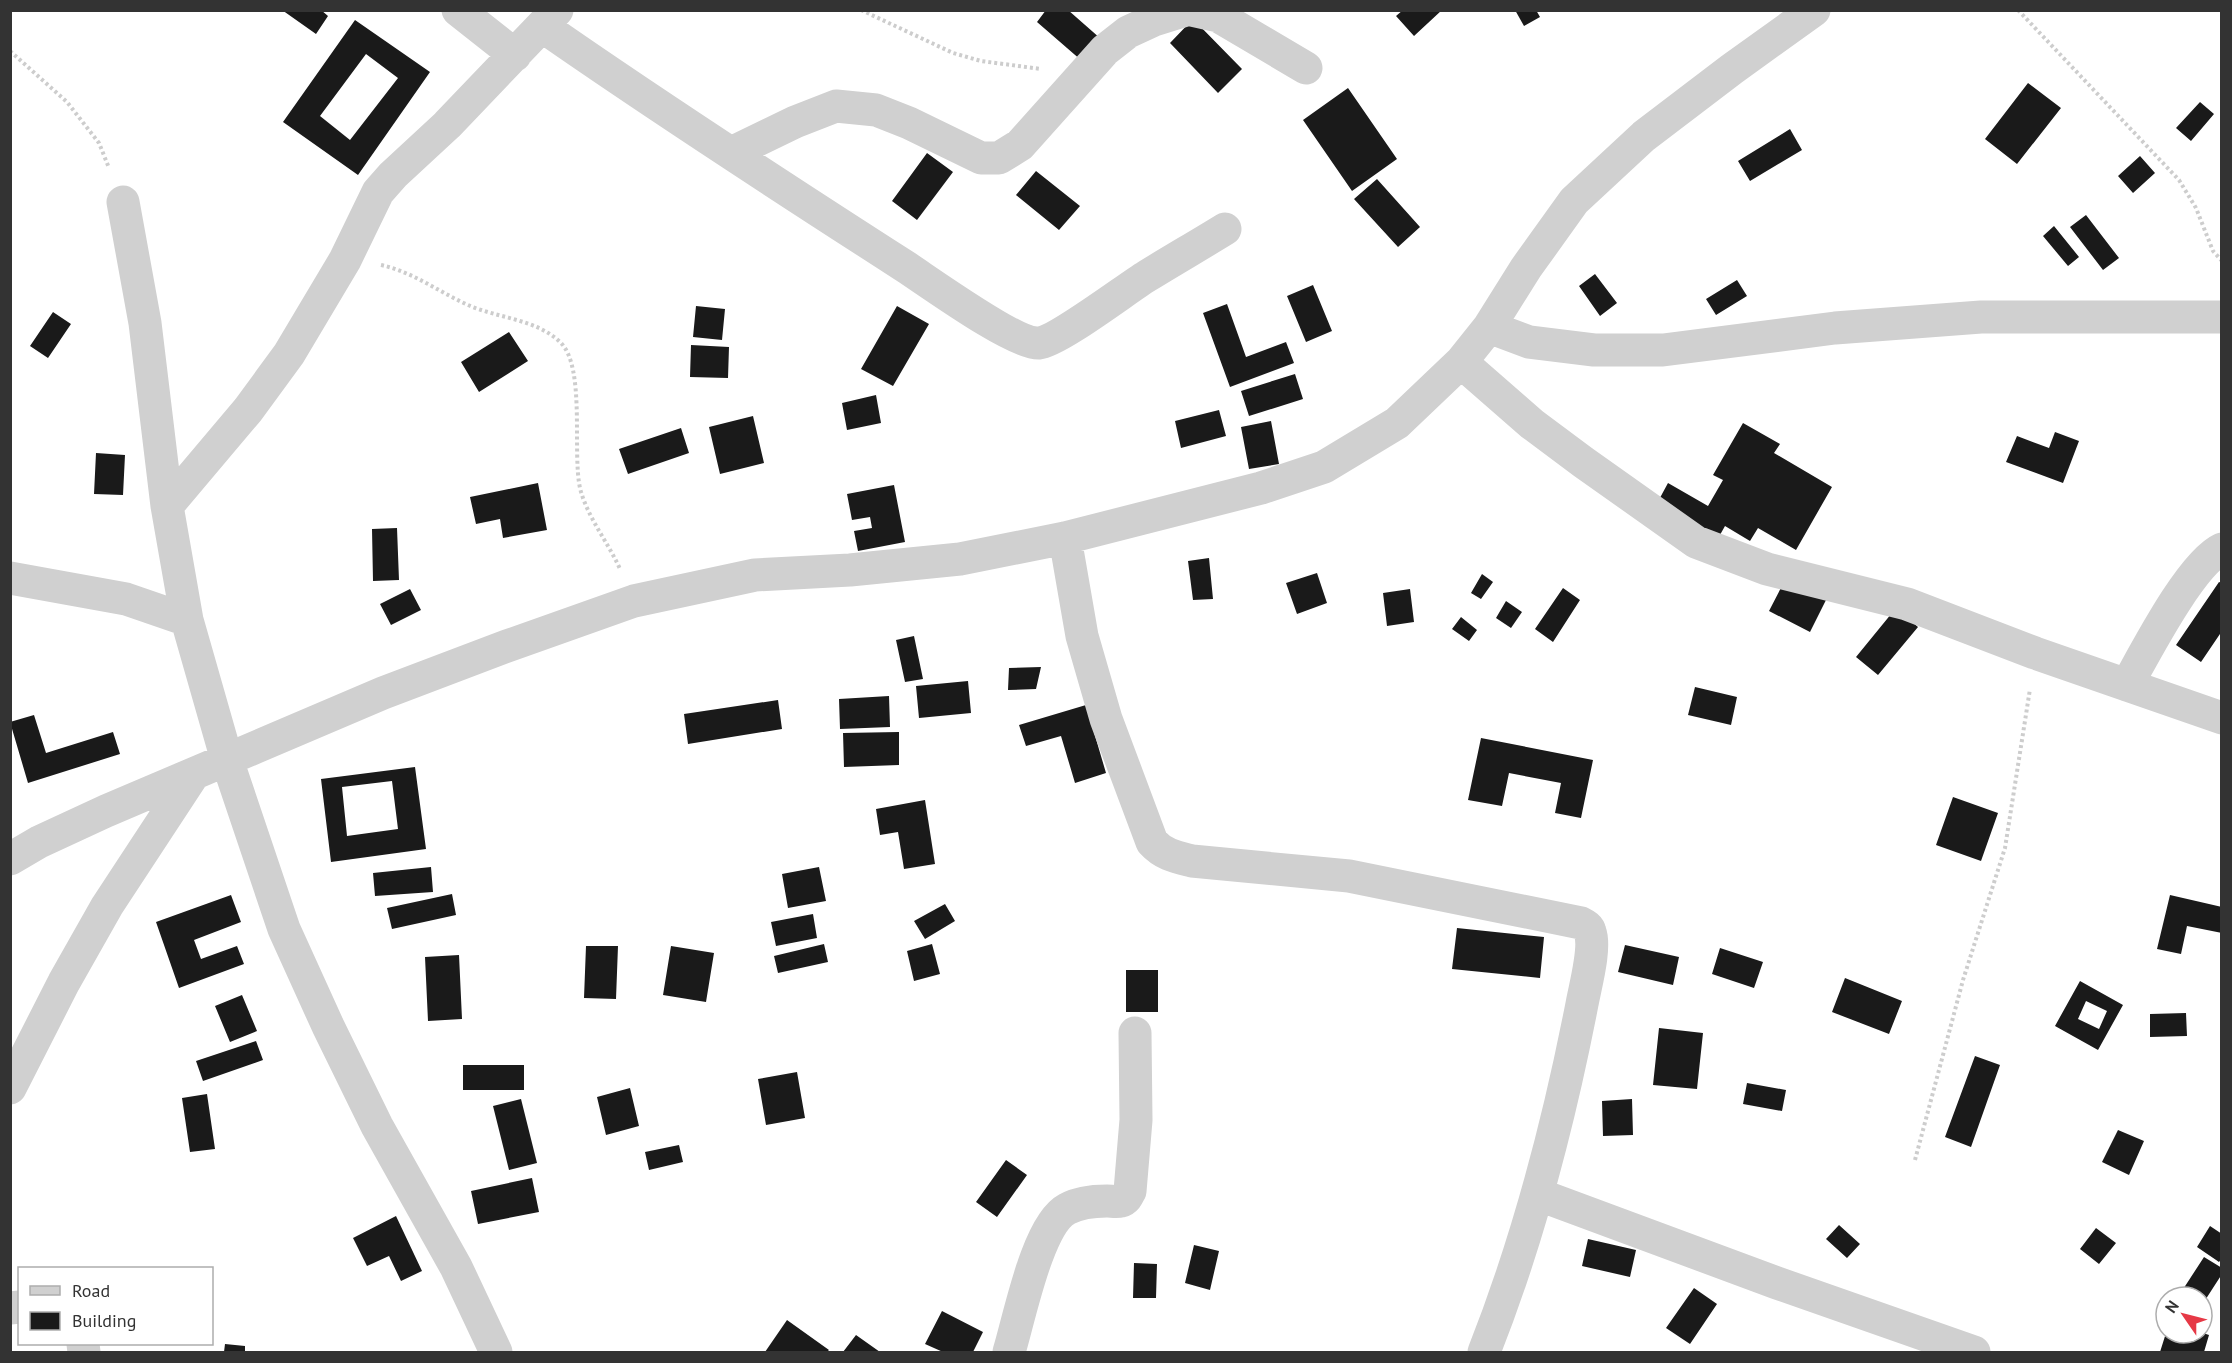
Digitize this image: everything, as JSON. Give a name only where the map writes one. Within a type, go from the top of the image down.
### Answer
[{"type":"street","points":[[458,10],[515,55]]},
{"type":"street","points":[[731,153],[795,122],[836,106],[876,110],[909,123],[981,158],[999,158],[1020,145],[1105,50],[1128,32],[1164,16],[1188,10],[1218,16],[1306,68]]},
{"type":"street","points":[[10,859],[106,811],[394,689],[634,601],[755,574],[850,570],[960,559],[1065,538],[1261,488],[1324,467],[1397,423],[1461,362],[1489,327],[1526,268],[1574,201],[1644,136],[1814,10]]},
{"type":"street","points":[[167,506],[248,410],[289,354],[345,260],[378,192],[549,18],[624,83],[815,210],[983,317],[1027,341],[1040,343],[1059,335],[1147,276],[1225,229]]},
{"type":"street","points":[[123,202],[145,323],[167,506],[187,620],[226,760],[284,929],[303,972],[377,1126],[456,1267],[496,1353]]},
{"type":"street","points":[[1489,327],[1529,342],[1594,350],[1663,350],[1835,328],[1981,317],[2222,318]]},
{"type":"street","points":[[1461,362],[1549,437],[1696,542],[1767,568],[1907,604],[2222,718]]},
{"type":"street","points":[[1065,538],[1082,636],[1106,719],[1152,843],[1160,850],[1171,856],[1192,861],[1349,876],[1520,909],[1581,923],[1588,927],[1591,934],[1591,947],[1567,1079],[1518,1258],[1484,1353]]},
{"type":"street","points":[[2127,685],[2194,574],[2211,554],[2222,549]]},
{"type":"street","points":[[10,578],[126,599],[187,620]]},
{"type":"street","points":[[10,1088],[64,982],[107,906],[193,775]]},
{"type":"street","points":[[1009,1353],[1036,1259],[1057,1217],[1067,1209],[1084,1204],[1121,1201],[1130,1191],[1136,1119],[1135,1033]]},
{"type":"street","points":[[1537,1194],[1974,1353]]},
{"type":"path","points":[[861,10],[953,53],[981,61],[1082,76]]},
{"type":"path","points":[[2018,10],[2179,180],[2196,208],[2212,251],[2222,261]]},
{"type":"path","points":[[10,51],[67,102],[99,142],[123,202]]},
{"type":"path","points":[[345,260],[395,268],[470,305],[537,327],[560,341],[567,350],[573,371],[580,487],[588,511],[616,560],[634,601]]},
{"type":"path","points":[[1915,1160],[1963,980],[2005,848],[2035,652]]},
{"type":"building","points":[[282,10],[321,10],[328,16],[316,34]]},
{"type":"building","points":[[1046,10],[1068,10],[1101,39],[1082,61],[1037,22]]},
{"type":"building","points":[[1403,10],[1442,10],[1414,36],[1396,16]]},
{"type":"building","points":[[1515,10],[1536,10],[1540,17],[1524,26]]},
{"type":"building","points":[[1193,19],[1242,69],[1218,93],[1170,43]]},
{"type":"building","points":[[355,20],[430,72],[358,175],[283,122]],"holes":[[[366,54],[398,78],[350,140],[320,116]]]},
{"type":"building","points":[[2028,83],[2061,108],[2017,164],[1985,139]]},
{"type":"building","points":[[1348,88],[1397,159],[1352,191],[1303,120]]},
{"type":"building","points":[[2200,102],[2214,114],[2191,141],[2176,128]]},
{"type":"building","points":[[1790,129],[1802,150],[1750,181],[1738,161]]},
{"type":"building","points":[[927,153],[953,172],[917,220],[892,201]]},
{"type":"building","points":[[2140,156],[2155,173],[2133,193],[2118,176]]},
{"type":"building","points":[[1036,171],[1080,206],[1059,230],[1016,195]]},
{"type":"building","points":[[1377,179],[1420,227],[1398,247],[1354,199]]},
{"type":"building","points":[[2086,215],[2119,258],[2103,270],[2070,227]]},
{"type":"building","points":[[2054,226],[2079,257],[2068,266],[2043,236]]},
{"type":"building","points":[[1595,274],[1617,303],[1600,316],[1579,286]]},
{"type":"building","points":[[1737,280],[1747,296],[1716,315],[1706,299]]},
{"type":"building","points":[[1313,285],[1332,331],[1306,342],[1287,296]]},
{"type":"building","points":[[1227,304],[1246,357],[1286,342],[1294,363],[1230,387],[1203,313]]},
{"type":"building","points":[[696,306],[725,309],[722,340],[693,337]]},
{"type":"building","points":[[897,306],[929,324],[893,386],[861,369]]},
{"type":"building","points":[[53,312],[71,324],[48,358],[30,346]]},
{"type":"building","points":[[509,332],[528,361],[479,392],[461,362]]},
{"type":"building","points":[[691,345],[729,347],[728,378],[690,377]]},
{"type":"building","points":[[1295,374],[1303,399],[1249,416],[1241,391]]},
{"type":"building","points":[[876,395],[881,423],[847,430],[842,403]]},
{"type":"building","points":[[1219,410],[1226,436],[1181,448],[1175,421]]},
{"type":"building","points":[[753,416],[764,463],[720,474],[709,427]]},
{"type":"building","points":[[1271,421],[1279,464],[1249,469],[1241,427]]},
{"type":"building","points":[[1743,423],[1780,444],[1774,453],[1832,487],[1796,550],[1758,528],[1750,541],[1725,526],[1716,542],[1655,507],[1668,483],[1708,506],[1723,480],[1713,475]]},
{"type":"building","points":[[681,428],[689,453],[628,474],[619,449]]},
{"type":"building","points":[[2055,432],[2079,441],[2063,483],[2006,462],[2017,436],[2049,448]]},
{"type":"building","points":[[96,453],[125,455],[123,495],[94,494]]},
{"type":"building","points":[[538,483],[547,530],[503,538],[500,519],[476,524],[470,497]]},
{"type":"building","points":[[894,485],[905,542],[858,551],[854,531],[872,528],[870,517],[852,520],[847,494]]},
{"type":"building","points":[[397,528],[399,580],[373,581],[372,529]]},
{"type":"building","points":[[1209,558],[1213,599],[1193,600],[1188,561]]},
{"type":"building","points":[[1317,573],[1327,603],[1297,614],[1286,583]]},
{"type":"building","points":[[1482,574],[1493,582],[1481,599],[1471,593]]},
{"type":"building","points":[[1785,580],[1826,600],[1810,632],[1769,611]]},
{"type":"building","points":[[2219,582],[2222,583],[2222,631],[2201,662],[2176,645]]},
{"type":"building","points":[[1563,588],[1580,600],[1553,642],[1535,629]]},
{"type":"building","points":[[410,589],[421,610],[391,625],[380,604]]},
{"type":"building","points":[[1410,589],[1414,622],[1387,626],[1383,593]]},
{"type":"building","points":[[1506,601],[1522,612],[1511,628],[1496,618]]},
{"type":"building","points":[[1896,608],[1918,627],[1878,675],[1856,657]]},
{"type":"building","points":[[1461,617],[1477,630],[1469,641],[1452,629]]},
{"type":"building","points":[[914,636],[923,679],[905,682],[896,640]]},
{"type":"building","points":[[1041,667],[1036,689],[1008,690],[1009,668]]},
{"type":"building","points":[[968,681],[971,713],[919,718],[916,686]]},
{"type":"building","points":[[1695,687],[1737,697],[1731,725],[1688,715]]},
{"type":"building","points":[[889,696],[890,727],[840,729],[839,699]]},
{"type":"building","points":[[778,700],[782,729],[688,744],[684,714]]},
{"type":"building","points":[[1086,705],[1106,773],[1075,783],[1061,736],[1026,746],[1019,725]]},
{"type":"building","points":[[34,715],[46,753],[113,732],[120,754],[28,783],[10,722]]},
{"type":"building","points":[[899,732],[899,765],[844,767],[843,733]]},
{"type":"building","points":[[1481,738],[1593,760],[1581,818],[1555,813],[1561,783],[1509,773],[1502,806],[1468,800]]},
{"type":"building","points":[[415,767],[426,849],[331,862],[321,779]],"holes":[[[392,781],[398,829],[347,836],[342,787]]]},
{"type":"building","points":[[1953,797],[1998,813],[1981,861],[1936,845]]},
{"type":"building","points":[[925,800],[935,864],[904,869],[898,832],[880,835],[876,809]]},
{"type":"building","points":[[431,867],[433,892],[375,896],[373,873]]},
{"type":"building","points":[[819,867],[826,901],[788,908],[782,874]]},
{"type":"building","points":[[452,894],[456,915],[392,929],[387,908]]},
{"type":"building","points":[[231,895],[241,922],[194,940],[201,959],[237,946],[244,964],[179,988],[156,922]]},
{"type":"building","points":[[2170,895],[2222,907],[2222,933],[2187,926],[2181,954],[2157,949]]},
{"type":"building","points":[[945,904],[955,921],[925,939],[914,921]]},
{"type":"building","points":[[813,914],[817,938],[776,946],[771,922]]},
{"type":"building","points":[[1457,928],[1544,937],[1540,978],[1452,969]]},
{"type":"building","points":[[824,944],[828,962],[778,973],[774,956]]},
{"type":"building","points":[[932,944],[940,974],[914,981],[907,951]]},
{"type":"building","points":[[1625,945],[1679,957],[1673,985],[1618,972]]},
{"type":"building","points":[[586,946],[618,946],[616,999],[584,998]]},
{"type":"building","points":[[671,946],[714,953],[706,1002],[663,995]]},
{"type":"building","points":[[1720,948],[1763,962],[1754,988],[1712,974]]},
{"type":"building","points":[[459,955],[462,1019],[428,1021],[425,957]]},
{"type":"building","points":[[1126,970],[1158,970],[1158,1012],[1126,1012]]},
{"type":"building","points":[[1845,978],[1902,1001],[1889,1034],[1832,1012]]},
{"type":"building","points":[[2080,981],[2123,1005],[2098,1050],[2055,1026]],"holes":[[[2086,1001],[2107,1011],[2099,1029],[2078,1019]]]},
{"type":"building","points":[[242,995],[257,1031],[230,1042],[215,1006]]},
{"type":"building","points":[[2186,1013],[2187,1036],[2150,1037],[2150,1014]]},
{"type":"building","points":[[1659,1028],[1703,1033],[1697,1089],[1653,1085]]},
{"type":"building","points":[[256,1041],[263,1060],[203,1081],[196,1061]]},
{"type":"building","points":[[1975,1056],[2000,1065],[1971,1147],[1945,1137]]},
{"type":"building","points":[[463,1065],[524,1065],[524,1090],[463,1090]]},
{"type":"building","points":[[797,1072],[805,1118],[766,1125],[758,1079]]},
{"type":"building","points":[[1747,1083],[1786,1090],[1782,1111],[1743,1104]]},
{"type":"building","points":[[630,1088],[639,1126],[606,1135],[597,1097]]},
{"type":"building","points":[[207,1094],[215,1149],[190,1152],[182,1098]]},
{"type":"building","points":[[521,1099],[537,1163],[509,1170],[493,1106]]},
{"type":"building","points":[[1632,1099],[1633,1135],[1603,1136],[1602,1101]]},
{"type":"building","points":[[2118,1130],[2144,1141],[2129,1175],[2102,1162]]},
{"type":"building","points":[[679,1145],[683,1162],[649,1170],[645,1152]]},
{"type":"building","points":[[1006,1160],[1027,1175],[997,1217],[976,1202]]},
{"type":"building","points":[[532,1178],[539,1212],[478,1224],[471,1191]]},
{"type":"building","points":[[396,1216],[422,1271],[401,1281],[389,1256],[367,1266],[353,1238]]},
{"type":"building","points":[[1839,1225],[1860,1244],[1847,1258],[1826,1239]]},
{"type":"building","points":[[2210,1226],[2222,1234],[2222,1258],[2219,1262],[2197,1247]]},
{"type":"building","points":[[2096,1228],[2116,1243],[2099,1264],[2080,1249]]},
{"type":"building","points":[[1588,1239],[1636,1250],[1630,1277],[1582,1266]]},
{"type":"building","points":[[1194,1245],[1219,1251],[1210,1290],[1185,1283]]},
{"type":"building","points":[[2204,1257],[2222,1268],[2222,1274],[2214,1286],[2186,1285]]},
{"type":"building","points":[[1134,1263],[1157,1264],[1156,1298],[1133,1298]]},
{"type":"building","points":[[1694,1288],[1717,1304],[1690,1344],[1666,1328]]},
{"type":"building","points":[[942,1311],[983,1332],[973,1352],[943,1352],[925,1344]]},
{"type":"building","points":[[787,1320],[829,1350],[827,1352],[765,1352]]},
{"type":"building","points":[[856,1335],[880,1352],[843,1352]]},
{"type":"building","points":[[225,1344],[245,1346],[245,1352],[224,1352]]},
{"type":"building","points":[[2162,1345],[2206,1345],[2204,1352],[2160,1352]]}]
